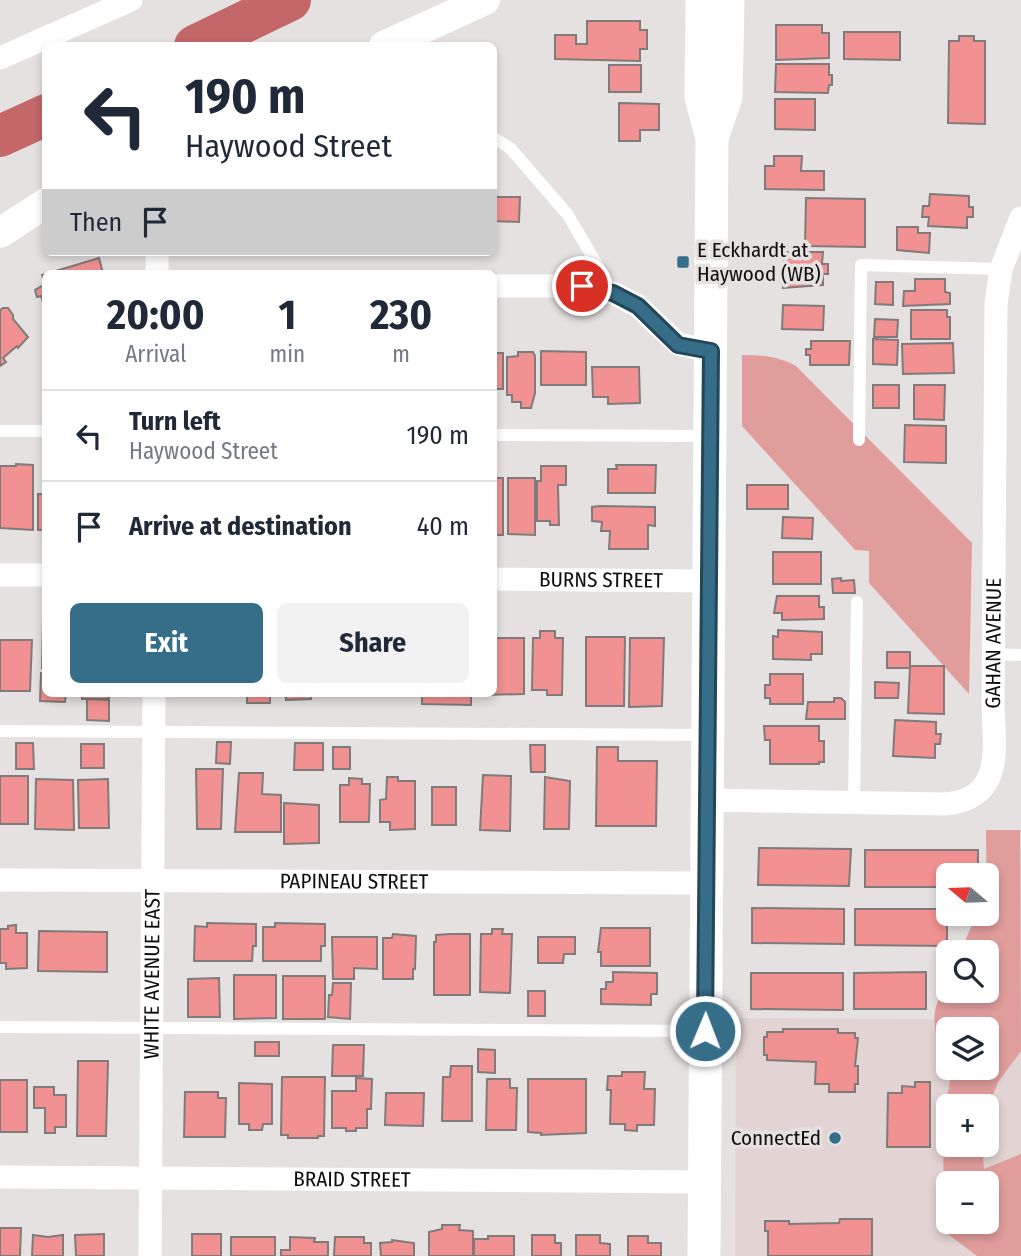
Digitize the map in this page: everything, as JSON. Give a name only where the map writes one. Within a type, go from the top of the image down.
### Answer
[{"type":"main road","points":[[702,0],[701,97],[712,138],[704,1256]]},
{"type":"main road","points":[[712,138],[726,97],[728,0]]},
{"type":"street","points":[[0,58],[131,0]]},
{"type":"street","points":[[393,42],[485,0]]},
{"type":"street","points":[[0,233],[42,206]]},
{"type":"street","name":"GAHAN AVENUE","points":[[707,800],[946,804],[957,803],[978,792],[985,784],[995,761],[996,303],[1001,269],[1018,231]]},
{"type":"street","points":[[497,286],[582,286],[613,293],[638,306],[678,345],[711,351]]},
{"type":"street","points":[[0,575],[42,575]]},
{"type":"street","name":"BURNS STREET","points":[[497,579],[709,581]]},
{"type":"street","name":"WHITE AVENUE EAST","points":[[150,1256],[154,697]]},
{"type":"street","name":"PAPINEAU STREET","points":[[0,880],[706,883]]},
{"type":"street","name":"BRAID STREET","points":[[0,1177],[704,1182]]},
{"type":"lane","points":[[497,140],[510,148],[568,215],[613,293]]},
{"type":"lane","points":[[859,440],[861,265],[1001,269]]},
{"type":"lane","points":[[0,431],[42,431]]},
{"type":"lane","points":[[497,435],[710,436]]},
{"type":"lane","points":[[855,801],[857,602]]},
{"type":"lane","points":[[994,654],[1021,655]]},
{"type":"lane","points":[[0,731],[707,736]]},
{"type":"lane","points":[[0,1027],[705,1031]]},
{"type":"shaded area","points":[[742,355],[770,357],[796,366],[972,543],[969,694],[869,583],[869,551],[855,550],[742,426]]},
{"type":"shaded area","name":"ConnectEd","points":[[986,830],[1021,830],[1021,1256],[735,1256],[736,1018],[935,1019],[938,1003],[999,1003],[999,940],[965,940],[972,926],[999,926],[999,863],[986,863]]},
{"type":"shaded area","points":[[986,830],[1020,830],[1021,1051],[998,1082],[993,1094],[948,1094],[950,1080],[999,1080],[999,1017],[936,1017],[936,1032],[935,1011],[938,1003],[999,1003],[999,940],[965,940],[972,926],[999,926],[999,863],[986,863]]},
{"type":"shaded area","points":[[1021,1154],[1021,1256],[977,1256],[948,1234],[999,1234],[999,1171],[943,1171],[943,1157],[983,1157],[984,1169]]},
{"type":"building","points":[[587,21],[640,21],[640,30],[647,30],[647,49],[640,49],[640,61],[555,59],[555,35],[576,35],[576,44],[587,44]]},
{"type":"building","points":[[776,25],[822,25],[822,33],[829,33],[829,58],[776,60]]},
{"type":"building","points":[[844,32],[900,32],[900,60],[844,59]]},
{"type":"building","points":[[959,36],[974,36],[974,41],[985,41],[985,124],[948,123],[949,41],[959,41]]},
{"type":"building","points":[[776,64],[829,64],[832,85],[829,85],[828,93],[775,92]]},
{"type":"building","points":[[609,65],[641,65],[641,92],[609,92]]},
{"type":"building","points":[[775,99],[815,99],[815,130],[775,129]]},
{"type":"building","points":[[619,103],[659,104],[659,130],[640,130],[640,141],[619,141]]},
{"type":"building","points":[[774,156],[802,156],[801,171],[824,171],[824,190],[765,189],[765,166],[774,166]]},
{"type":"building","points":[[930,194],[969,196],[973,217],[967,217],[967,228],[928,226],[929,217],[922,217],[923,206],[929,206]]},
{"type":"building","points":[[497,197],[520,197],[519,222],[497,221]]},
{"type":"building","points":[[806,198],[865,199],[865,247],[805,246]]},
{"type":"building","points":[[897,227],[918,227],[918,233],[930,233],[929,253],[897,250]]},
{"type":"building","points":[[784,252],[823,252],[822,264],[828,264],[828,274],[823,274],[823,285],[783,288]]},
{"type":"building","points":[[99,258],[102,270],[59,270]]},
{"type":"building","points":[[915,279],[945,279],[945,292],[950,293],[950,304],[903,306],[904,291],[915,291]]},
{"type":"building","points":[[876,282],[893,282],[893,305],[875,304]]},
{"type":"building","points":[[42,286],[42,299],[41,296],[37,297],[35,290]]},
{"type":"building","points":[[783,305],[824,306],[823,330],[782,329]]},
{"type":"building","points":[[8,308],[13,319],[28,337],[3,358],[6,362],[0,366],[0,310]]},
{"type":"building","points":[[911,310],[947,310],[947,317],[950,317],[950,339],[911,339]]},
{"type":"building","points":[[875,319],[898,320],[897,337],[874,337]]},
{"type":"building","points":[[873,339],[898,340],[897,365],[873,364]]},
{"type":"building","points":[[811,341],[850,341],[849,365],[810,365],[810,355],[806,355],[806,349],[811,349]]},
{"type":"building","points":[[953,343],[954,373],[903,374],[902,344]]},
{"type":"building","points":[[541,351],[586,352],[586,385],[541,385]]},
{"type":"building","points":[[518,352],[533,352],[535,356],[535,393],[531,408],[521,408],[521,402],[512,402],[512,395],[507,395],[507,357],[518,356]]},
{"type":"building","points":[[497,353],[503,353],[503,389],[497,389]]},
{"type":"building","points":[[592,367],[639,367],[640,403],[608,404],[608,397],[593,397]]},
{"type":"building","points":[[873,385],[899,385],[899,408],[873,408]]},
{"type":"building","points":[[914,385],[945,385],[944,420],[914,419]]},
{"type":"building","points":[[905,425],[946,426],[946,463],[904,462]]},
{"type":"building","points":[[33,465],[33,530],[0,528],[0,466]]},
{"type":"building","points":[[616,465],[656,465],[655,493],[608,493],[608,469],[617,469]]},
{"type":"building","points":[[541,466],[566,466],[566,485],[558,485],[559,525],[550,525],[550,521],[537,521],[537,481],[541,481]]},
{"type":"building","points":[[497,478],[503,478],[503,535],[497,535]]},
{"type":"building","points":[[508,478],[535,478],[535,535],[508,534]]},
{"type":"building","points":[[747,485],[788,485],[788,509],[747,509]]},
{"type":"building","points":[[38,494],[42,494],[42,530],[38,530]]},
{"type":"building","points":[[592,507],[655,507],[655,526],[648,525],[648,549],[609,549],[610,531],[601,531],[602,522],[592,521]]},
{"type":"building","points":[[783,517],[813,518],[812,539],[782,538]]},
{"type":"building","points":[[773,552],[821,552],[821,584],[773,584]]},
{"type":"building","points":[[841,578],[841,581],[854,580],[855,593],[833,593],[832,579]]},
{"type":"building","points":[[777,596],[819,596],[819,607],[824,607],[824,619],[782,620],[782,613],[774,613]]},
{"type":"building","points":[[778,630],[822,632],[822,654],[811,654],[811,660],[773,659],[773,636],[778,637]]},
{"type":"building","points":[[540,631],[555,631],[555,638],[563,638],[562,695],[547,695],[547,690],[532,690],[533,638],[540,638]]},
{"type":"building","points":[[586,637],[625,637],[624,706],[586,706]]},
{"type":"building","points":[[497,638],[524,638],[524,694],[497,695]]},
{"type":"building","points":[[630,638],[664,638],[662,706],[629,707]]},
{"type":"building","points":[[0,640],[32,640],[30,691],[0,691]]},
{"type":"building","points":[[887,652],[910,652],[910,668],[887,668]]},
{"type":"building","points":[[910,666],[944,666],[944,714],[908,713]]},
{"type":"building","points":[[42,673],[42,697],[66,697],[65,702],[40,701]]},
{"type":"building","points":[[770,674],[803,674],[803,704],[770,704],[770,698],[765,698],[765,685],[770,685]]},
{"type":"building","points":[[875,682],[899,683],[898,698],[875,698]]},
{"type":"building","points":[[82,697],[109,697],[109,699]]},
{"type":"building","points":[[247,697],[270,697],[270,703],[247,703]]},
{"type":"building","points":[[286,697],[311,697],[311,699],[286,700]]},
{"type":"building","points":[[422,697],[471,697],[471,705],[422,704]]},
{"type":"building","points":[[834,698],[841,698],[845,702],[845,719],[806,719],[808,702],[834,702]]},
{"type":"building","points":[[87,699],[109,700],[109,721],[87,720]]},
{"type":"building","points":[[895,720],[936,722],[936,734],[941,734],[940,744],[935,744],[935,758],[893,756]]},
{"type":"building","points":[[764,726],[819,726],[819,741],[824,741],[824,762],[770,764],[770,740],[765,740]]},
{"type":"building","points":[[217,742],[231,742],[230,764],[216,763]]},
{"type":"building","points":[[16,743],[33,743],[34,769],[16,769]]},
{"type":"building","points":[[295,743],[323,743],[323,770],[294,770]]},
{"type":"building","points":[[81,744],[104,744],[104,768],[81,768]]},
{"type":"building","points":[[530,745],[545,745],[545,772],[531,772]]},
{"type":"building","points":[[333,747],[350,747],[350,769],[333,769]]},
{"type":"building","points":[[597,747],[618,747],[618,761],[657,761],[656,826],[596,826]]},
{"type":"building","points":[[196,769],[223,769],[221,829],[197,829]]},
{"type":"building","points":[[239,773],[263,773],[262,794],[281,795],[281,832],[235,832]]},
{"type":"building","points":[[483,775],[511,776],[510,831],[480,830]]},
{"type":"building","points":[[0,776],[28,776],[28,824],[0,824]]},
{"type":"building","points":[[387,777],[398,777],[398,781],[415,781],[415,829],[390,830],[390,822],[380,822],[380,800],[386,799]]},
{"type":"building","points":[[545,777],[570,781],[569,829],[544,829]]},
{"type":"building","points":[[349,778],[362,779],[362,784],[370,784],[369,822],[340,822],[340,785],[349,785]]},
{"type":"building","points":[[36,779],[73,780],[74,830],[35,829]]},
{"type":"building","points":[[108,779],[109,828],[79,828],[78,780]]},
{"type":"building","points":[[432,787],[456,787],[456,825],[432,825]]},
{"type":"building","points":[[284,803],[319,805],[319,843],[284,844]]},
{"type":"building","points":[[759,848],[851,849],[849,886],[758,885]]},
{"type":"building","points":[[865,850],[978,850],[978,863],[936,863],[936,887],[865,887]]},
{"type":"building","points":[[752,908],[844,909],[844,944],[752,943]]},
{"type":"building","points":[[855,909],[936,909],[936,926],[947,926],[947,940],[936,940],[936,946],[855,945]]},
{"type":"building","points":[[207,923],[256,924],[256,946],[253,946],[252,961],[194,961],[195,926],[207,927]]},
{"type":"building","points":[[275,923],[325,924],[325,946],[321,946],[321,961],[263,961],[263,927],[275,927]]},
{"type":"building","points":[[16,925],[16,933],[27,933],[27,968],[6,969],[6,963],[0,963],[0,929]]},
{"type":"building","points":[[601,928],[650,928],[650,966],[601,966],[601,952],[598,952]]},
{"type":"building","points":[[492,929],[503,929],[502,934],[512,934],[510,993],[480,992],[481,934],[492,934]]},
{"type":"building","points":[[39,931],[107,932],[107,972],[38,971]]},
{"type":"building","points":[[393,934],[416,936],[413,979],[383,979],[383,938],[392,938]]},
{"type":"building","points":[[470,934],[470,995],[434,995],[434,942],[436,935]]},
{"type":"building","points":[[332,937],[377,937],[377,969],[354,968],[354,979],[333,979]]},
{"type":"building","points":[[538,937],[575,937],[575,954],[564,954],[563,963],[538,963]]},
{"type":"building","points":[[613,972],[657,973],[657,994],[651,994],[651,1005],[601,1004],[601,989],[606,989],[606,982],[613,982]]},
{"type":"building","points":[[926,972],[926,1009],[854,1009],[854,973]]},
{"type":"building","points":[[751,973],[843,973],[843,1010],[751,1009]]},
{"type":"building","points":[[234,975],[276,975],[276,1018],[234,1019]]},
{"type":"building","points":[[283,976],[325,976],[325,1019],[283,1019]]},
{"type":"building","points":[[219,978],[220,1017],[188,1017],[188,979]]},
{"type":"building","points":[[333,983],[351,983],[350,1019],[328,1017],[329,995],[332,995]]},
{"type":"building","points":[[528,991],[545,991],[545,1016],[528,1016]]},
{"type":"building","name":"ConnectEd","points":[[783,1029],[838,1029],[838,1033],[855,1033],[855,1038],[858,1038],[855,1066],[858,1066],[858,1084],[855,1084],[855,1092],[829,1092],[829,1084],[815,1084],[816,1062],[767,1060],[767,1055],[764,1055],[764,1037],[767,1037],[767,1032],[783,1032]]},
{"type":"building","points":[[255,1042],[279,1042],[279,1056],[255,1056]]},
{"type":"building","points":[[333,1045],[364,1045],[363,1076],[332,1076]]},
{"type":"building","points":[[478,1049],[495,1050],[495,1073],[478,1072]]},
{"type":"building","points":[[78,1061],[108,1061],[106,1136],[77,1136]]},
{"type":"building","points":[[451,1066],[472,1066],[472,1121],[442,1121],[443,1077],[450,1077]]},
{"type":"building","points":[[622,1072],[645,1072],[644,1089],[655,1089],[654,1125],[637,1125],[637,1131],[625,1130],[625,1124],[610,1124],[611,1090],[607,1090],[608,1076],[622,1076]]},
{"type":"building","points":[[282,1077],[325,1077],[324,1136],[288,1138],[288,1135],[281,1135]]},
{"type":"building","points":[[356,1078],[372,1079],[367,1128],[346,1131],[346,1128],[332,1128],[332,1091],[356,1091]]},
{"type":"building","points":[[487,1079],[510,1079],[510,1088],[517,1088],[516,1130],[486,1130]]},
{"type":"building","points":[[528,1079],[586,1079],[586,1133],[541,1135],[528,1132]]},
{"type":"building","points":[[0,1080],[27,1080],[27,1132],[0,1132]]},
{"type":"building","points":[[915,1082],[930,1082],[930,1147],[887,1147],[888,1093],[902,1093],[902,1086],[915,1087]]},
{"type":"building","points":[[239,1083],[272,1084],[272,1124],[263,1124],[262,1130],[249,1130],[249,1124],[239,1124]]},
{"type":"building","points":[[34,1087],[54,1087],[54,1095],[66,1095],[66,1127],[55,1127],[55,1133],[45,1133],[45,1108],[34,1108]]},
{"type":"building","points":[[185,1092],[218,1092],[218,1098],[226,1098],[225,1137],[184,1137]]},
{"type":"building","points":[[386,1093],[424,1093],[423,1126],[385,1125]]},
{"type":"building","points":[[840,1219],[872,1219],[872,1256],[768,1256],[768,1231],[765,1231],[765,1221],[789,1221],[789,1224],[839,1223]]},
{"type":"building","points":[[442,1225],[460,1225],[459,1230],[473,1231],[473,1256],[429,1256],[429,1232],[442,1229]]},
{"type":"building","points":[[0,1228],[21,1228],[20,1256],[0,1256]]},
{"type":"building","points":[[104,1234],[104,1256],[76,1256],[75,1235]]},
{"type":"building","points":[[192,1234],[221,1234],[221,1256],[192,1256]]},
{"type":"building","points":[[33,1235],[63,1235],[63,1256],[32,1256]]},
{"type":"building","points":[[532,1235],[555,1235],[555,1243],[561,1243],[561,1256],[532,1256]]},
{"type":"building","points":[[576,1235],[600,1235],[600,1243],[610,1244],[610,1256],[576,1256]]},
{"type":"building","points":[[488,1236],[514,1236],[514,1256],[474,1256],[474,1239],[488,1239]]},
{"type":"building","points":[[628,1236],[648,1236],[648,1243],[661,1243],[661,1256],[628,1256]]},
{"type":"building","points":[[231,1237],[275,1237],[275,1256],[231,1256]]},
{"type":"building","points":[[290,1237],[315,1238],[314,1242],[328,1242],[328,1256],[281,1256],[281,1250],[290,1250]]},
{"type":"building","points":[[335,1237],[364,1237],[364,1243],[371,1243],[371,1256],[334,1256]]},
{"type":"building","points":[[392,1240],[414,1243],[414,1256],[381,1256],[380,1243]]},
{"type":"waterway","points":[[203,42],[290,0]]},
{"type":"waterway","points":[[0,136],[42,117]]},
{"type":"place","name":"E Eckhardt at Haywood (WB)","points":[[683,262]]},
{"type":"place","name":"ConnectEd","points":[[835,1138]]},
{"type":"route","points":[[582,286],[613,293],[638,306],[678,345],[711,351],[705,1031]]}]
